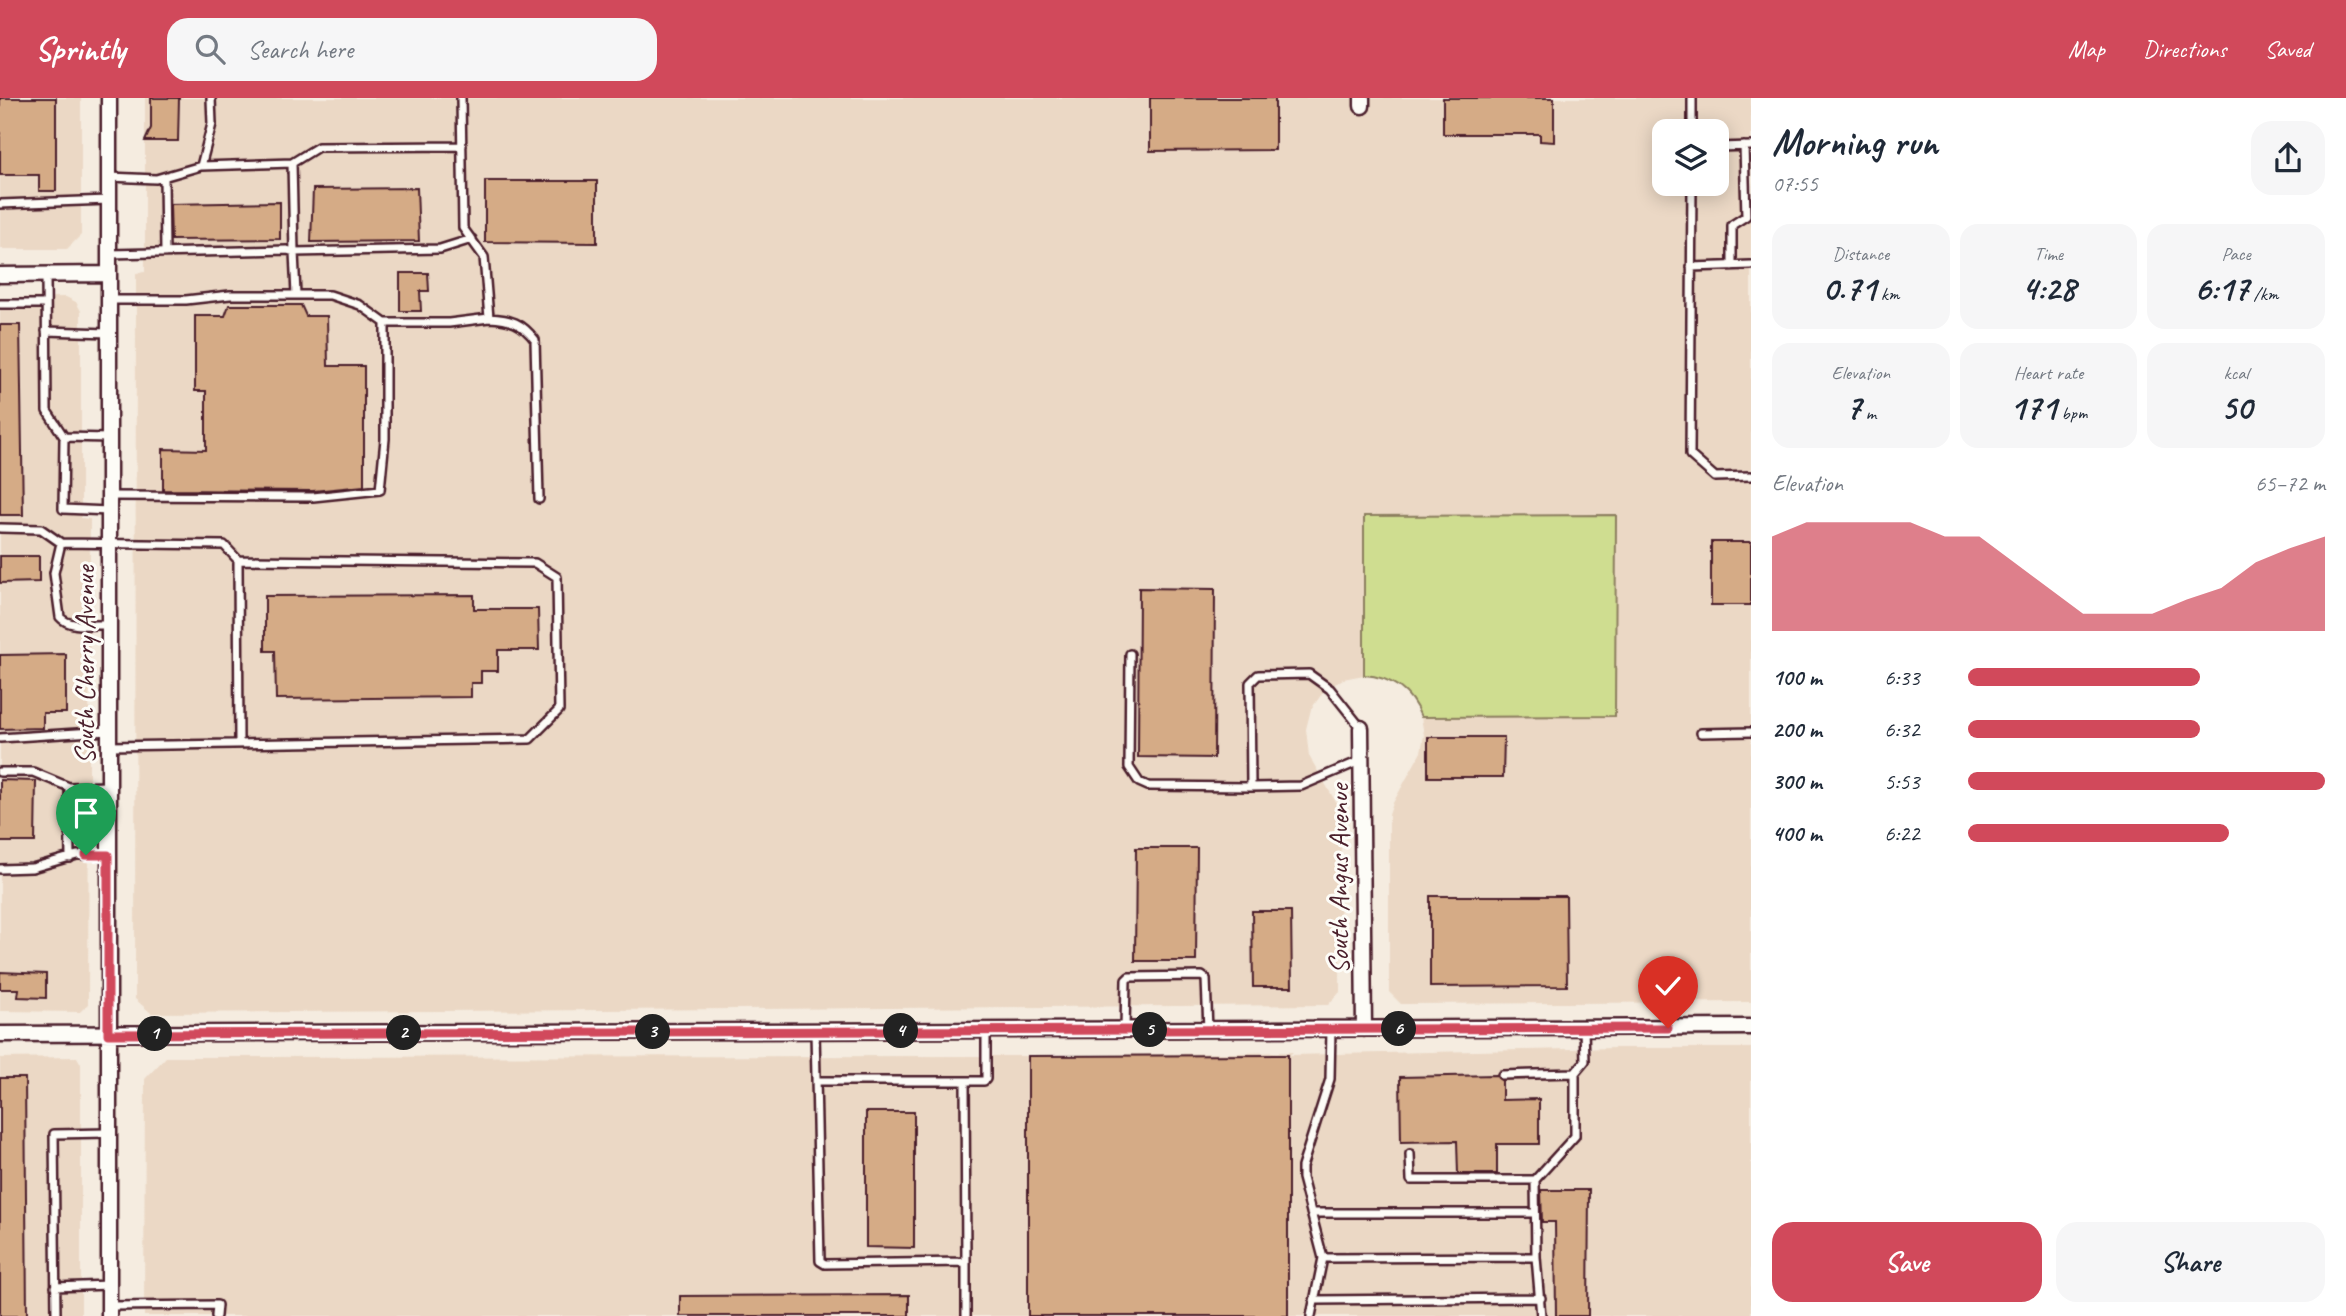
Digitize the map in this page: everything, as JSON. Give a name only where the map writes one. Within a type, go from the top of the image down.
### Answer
[{"type":"street","name":"South Cherry Avenue","points":[[109,98],[109,1311]]},
{"type":"street","points":[[0,275],[109,274]]},
{"type":"street","name":"South Angus Avenue","points":[[1361,728],[1364,1029]]},
{"type":"street","points":[[0,1034],[1751,1027]]},
{"type":"lane","points":[[201,166],[212,124],[211,98]]},
{"type":"lane","points":[[461,98],[463,228],[484,257],[489,318]]},
{"type":"lane","points":[[1692,98],[1692,119]]},
{"type":"lane","points":[[109,177],[164,177],[201,166],[292,163],[318,147],[462,146]]},
{"type":"lane","points":[[1729,147],[1747,146],[1746,216],[1732,225],[1732,266]]},
{"type":"lane","points":[[292,163],[296,295]]},
{"type":"lane","points":[[164,177],[165,253]]},
{"type":"lane","points":[[1692,196],[1690,455],[1715,477],[1751,476]]},
{"type":"lane","points":[[0,204],[109,200]]},
{"type":"lane","points":[[109,254],[440,249],[472,239]]},
{"type":"lane","points":[[1691,267],[1751,265]]},
{"type":"lane","points":[[46,275],[47,411],[64,437],[63,509],[109,511]]},
{"type":"lane","points":[[109,300],[186,300],[230,295],[330,295],[360,305],[385,323],[511,319],[525,328],[536,340],[539,499]]},
{"type":"lane","points":[[0,304],[46,304]]},
{"type":"lane","points":[[109,495],[313,497],[380,490],[385,439],[385,323]]},
{"type":"lane","points":[[46,331],[109,333]]},
{"type":"lane","points":[[64,437],[109,438]]},
{"type":"lane","points":[[0,528],[41,529],[61,543],[224,545],[237,560],[239,744]]},
{"type":"lane","points":[[61,543],[54,573],[60,617],[64,622],[109,625]]},
{"type":"lane","points":[[0,738],[239,744],[530,739],[559,710],[558,578],[535,563],[237,560]]},
{"type":"lane","points":[[1130,654],[1129,767],[1139,782],[1148,786],[1301,786],[1362,760]]},
{"type":"lane","points":[[1251,787],[1250,683],[1258,675],[1309,674],[1330,689],[1361,728]]},
{"type":"lane","points":[[1701,733],[1751,732]]},
{"type":"lane","points":[[0,772],[33,772],[69,788],[108,786]]},
{"type":"lane","points":[[69,788],[70,858]]},
{"type":"lane","points":[[0,869],[32,868],[70,858],[108,855]]},
{"type":"lane","points":[[1125,1030],[1126,980],[1129,977],[1202,976],[1206,979],[1208,1030]]},
{"type":"lane","points":[[1541,1316],[1536,1257],[1535,1180],[1575,1136],[1575,1073],[1585,1061],[1584,1028]]},
{"type":"lane","points":[[1311,1316],[1323,1258],[1302,1167],[1330,1079],[1331,1029]]},
{"type":"lane","points":[[815,1031],[820,1261],[825,1264],[966,1262]]},
{"type":"lane","points":[[816,1081],[986,1079],[986,1031]]},
{"type":"lane","points":[[1502,1075],[1575,1073]]},
{"type":"lane","points":[[965,1081],[966,1316]]},
{"type":"lane","points":[[56,1316],[54,1134],[108,1133]]},
{"type":"lane","points":[[1410,1154],[1411,1180],[1535,1180]]},
{"type":"lane","points":[[1311,1213],[1535,1213]]},
{"type":"lane","points":[[1323,1258],[1536,1257]]},
{"type":"lane","points":[[55,1287],[109,1285]]},
{"type":"lane","points":[[1316,1300],[1541,1298]]},
{"type":"lane","points":[[109,1311],[217,1305],[216,1316]]},
{"type":"shaded area","points":[[0,98],[81,98],[81,235],[67,249],[0,249]]},
{"type":"shaded area","points":[[145,98],[1751,98],[1751,1002],[1401,1004],[1389,992],[1389,815],[1421,752],[1424,735],[1421,717],[1615,716],[1616,515],[1364,516],[1364,675],[1343,679],[1324,691],[1311,709],[1306,729],[1309,756],[1337,804],[1341,817],[1340,992],[1328,1005],[151,1013],[135,999],[136,273],[145,272]]},
{"type":"shaded area","points":[[66,297],[76,302],[81,311],[81,518],[90,519],[88,1004],[80,1012],[0,1011],[0,298]]},
{"type":"shaded area","points":[[1751,1048],[1751,1316],[144,1316],[145,1079],[166,1057],[1028,1056],[1293,1052],[1290,1055]]},
{"type":"shaded area","points":[[77,1057],[81,1064],[81,1316],[0,1316],[0,1058]]},
{"type":"green space","points":[[1616,515],[1615,716],[1421,717],[1412,700],[1399,687],[1383,679],[1364,675],[1364,516]]},
{"type":"building","points":[[0,98],[56,98],[56,191],[39,191],[39,175],[0,175]]},
{"type":"building","points":[[151,98],[179,98],[178,141],[145,141],[151,128]]},
{"type":"building","points":[[1150,98],[1275,98],[1275,150],[1150,151]]},
{"type":"building","points":[[1443,98],[1554,98],[1554,142],[1540,141],[1540,134],[1443,134]]},
{"type":"building","points":[[485,181],[597,181],[597,243],[485,242]]},
{"type":"building","points":[[417,188],[419,241],[311,242],[313,189]]},
{"type":"building","points":[[280,202],[280,239],[171,240],[170,204]]},
{"type":"building","points":[[400,273],[428,273],[429,291],[420,291],[421,311],[400,311]]},
{"type":"building","points":[[229,305],[301,305],[306,316],[327,316],[328,366],[364,366],[364,486],[313,491],[163,490],[163,449],[206,450],[206,391],[195,391],[195,316],[225,316]]},
{"type":"building","points":[[0,325],[20,325],[23,515],[0,515]]},
{"type":"building","points":[[1711,542],[1751,542],[1751,605],[1711,605]]},
{"type":"building","points":[[0,556],[39,556],[39,582],[0,583]]},
{"type":"building","points":[[1139,588],[1215,589],[1214,758],[1138,757]]},
{"type":"building","points":[[474,595],[474,609],[538,609],[539,650],[498,650],[498,671],[481,671],[481,683],[471,683],[471,697],[276,699],[275,651],[265,651],[265,596]]},
{"type":"building","points":[[66,654],[66,713],[43,713],[43,728],[0,729],[0,655]]},
{"type":"building","points":[[1428,737],[1504,737],[1503,777],[1428,777]]},
{"type":"building","points":[[0,780],[36,781],[35,842],[0,842]]},
{"type":"building","points":[[1136,848],[1197,848],[1196,961],[1135,961]]},
{"type":"building","points":[[1430,896],[1566,896],[1567,986],[1430,987]]},
{"type":"building","points":[[1252,911],[1291,911],[1292,987],[1253,987]]},
{"type":"building","points":[[0,972],[46,974],[46,998],[18,997],[19,989],[0,989]]},
{"type":"building","points":[[1288,1055],[1288,1316],[1028,1316],[1028,1056]]},
{"type":"building","points":[[1496,1075],[1502,1081],[1502,1100],[1539,1099],[1539,1144],[1497,1144],[1497,1174],[1458,1174],[1457,1141],[1401,1142],[1400,1077]]},
{"type":"building","points":[[0,1078],[25,1078],[27,1316],[0,1316]]},
{"type":"building","points":[[866,1112],[914,1112],[914,1248],[866,1247]]},
{"type":"building","points":[[1541,1190],[1589,1190],[1588,1316],[1556,1316],[1555,1222],[1542,1222]]},
{"type":"building","points":[[909,1295],[909,1316],[680,1316],[680,1296]]},
{"type":"route","points":[[86,855],[108,855],[108,1034],[1668,1028]]}]
